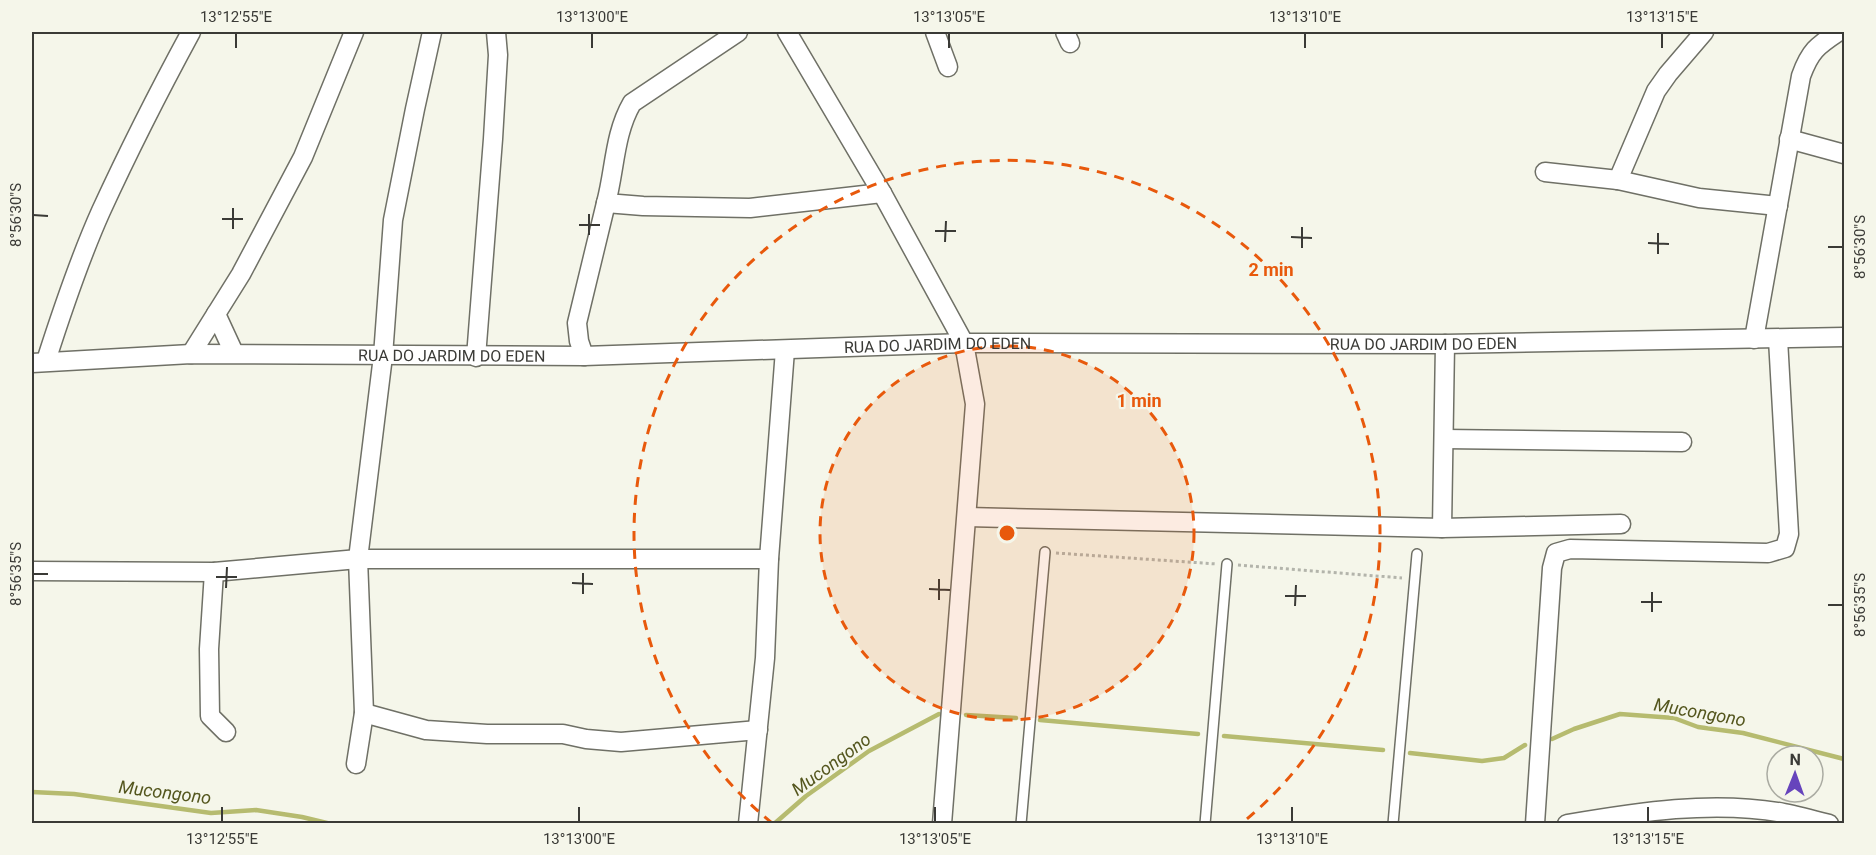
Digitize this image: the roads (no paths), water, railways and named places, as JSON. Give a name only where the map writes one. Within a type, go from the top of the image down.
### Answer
[{"type":"street","points":[[39,362],[100,213],[149,110],[191,32]]},
{"type":"street","points":[[191,354],[241,274],[303,157],[354,32]]},
{"type":"street","points":[[356,764],[364,712],[358,559],[383,356],[393,220],[432,32]]},
{"type":"street","points":[[476,357],[493,139],[498,56],[496,32]]},
{"type":"street","points":[[584,356],[579,341],[578,323],[624,116],[632,103],[738,32]]},
{"type":"street","points":[[787,32],[882,193],[964,343],[975,404],[942,824]]},
{"type":"street","points":[[935,32],[948,67]]},
{"type":"street","points":[[1618,180],[1656,91],[1704,32]]},
{"type":"street","points":[[1754,339],[1801,76],[1808,56],[1838,32]]},
{"type":"street","points":[[1790,139],[1845,154]]},
{"type":"street","points":[[1545,172],[1618,180],[1699,198],[1778,206]]},
{"type":"street","points":[[606,203],[750,208],[882,193]]},
{"type":"street","points":[[216,314],[234,353]]},
{"type":"street","name":"RUA DO JARDIM DO EDEN","points":[[39,362],[234,353],[476,357],[584,356],[964,343],[1444,344],[1845,337]]},
{"type":"street","points":[[1535,824],[1552,568],[1556,553],[1570,549],[1768,553],[1785,548],[1788,534],[1778,339]]},
{"type":"street","points":[[1442,528],[1444,344]]},
{"type":"street","points":[[748,824],[765,658],[769,559],[785,350]]},
{"type":"street","points":[[1444,440],[1682,442]]},
{"type":"street","points":[[967,517],[1442,528],[1621,524]]},
{"type":"street","points":[[32,571],[214,572],[358,559],[769,559]]},
{"type":"street","points":[[214,572],[209,649],[210,716],[226,732]]},
{"type":"street","points":[[364,712],[426,730],[487,734],[563,734],[586,739],[621,742],[758,730]]},
{"type":"street","points":[[1567,824],[1660,810],[1721,807],[1783,813],[1829,824]]},
{"type":"lane","points":[[1021,824],[1045,552]]},
{"type":"lane","points":[[1393,824],[1417,554]]},
{"type":"lane","points":[[1205,824],[1227,564]]},
{"type":"waterway","name":"Mucongono","points":[[774,824],[806,796],[869,751],[939,714]]},
{"type":"waterway","name":"Mucongono","points":[[1552,739],[1620,714],[1674,718],[1698,727],[1743,733],[1844,759]]},
{"type":"waterway","name":"Mucongono","points":[[966,715],[1016,718]]},
{"type":"waterway","name":"Mucongono","points":[[1040,720],[1198,734]]},
{"type":"waterway","name":"Mucongono","points":[[1224,736],[1383,750]]},
{"type":"waterway","name":"Mucongono","points":[[1410,753],[1482,761],[1504,758],[1525,745]]},
{"type":"waterway","name":"Mucongono","points":[[32,792],[74,794],[211,813],[256,810],[331,824]]}]
